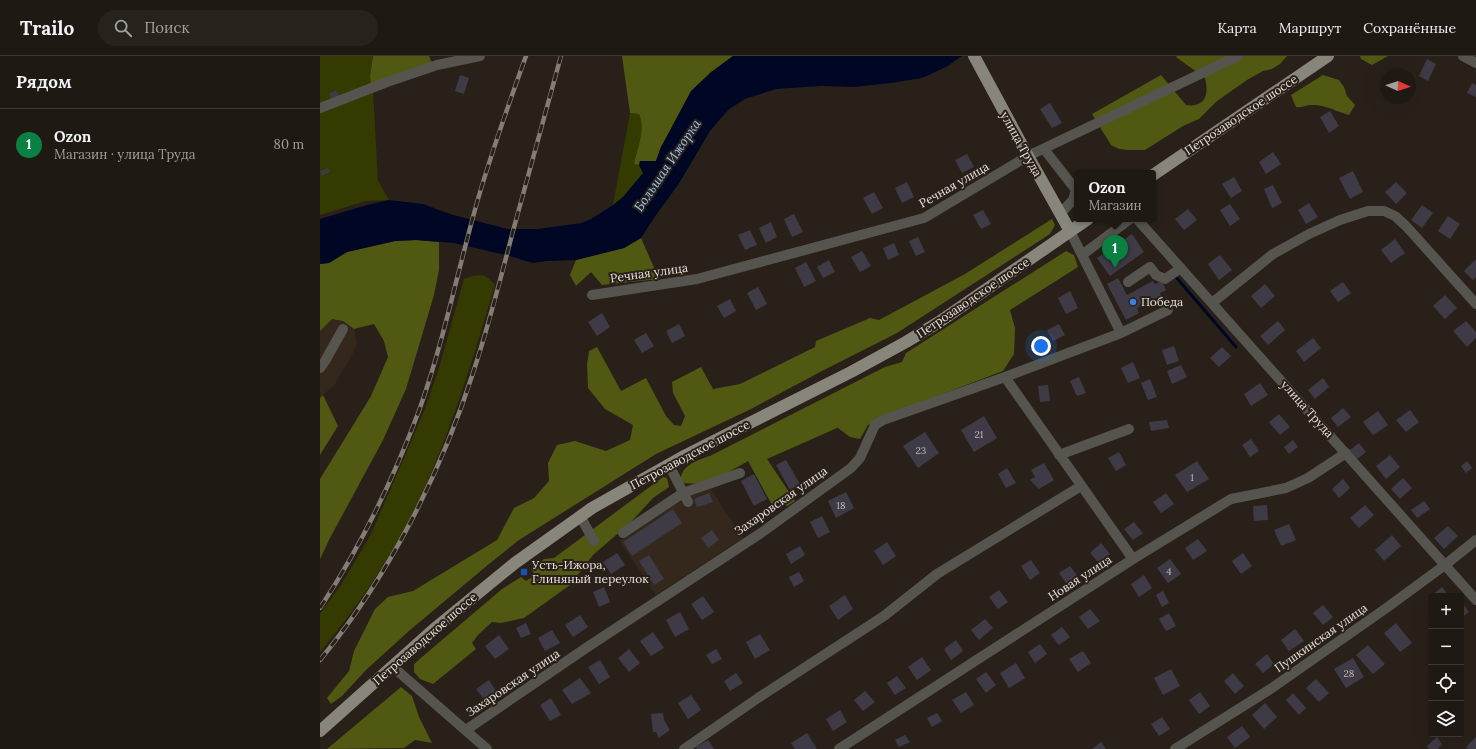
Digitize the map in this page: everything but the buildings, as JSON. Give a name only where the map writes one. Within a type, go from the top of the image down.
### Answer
[{"type":"main road","name":"улица Труда","points":[[974,56],[1070,232]]},
{"type":"main road","name":"Петрозаводское шоссе","points":[[1156,173],[1328,56]]},
{"type":"main road","name":"Петрозаводское шоссе","points":[[320,731],[433,630],[515,563],[580,516],[669,465],[906,342],[939,322],[1084,222]]},
{"type":"street","points":[[320,108],[387,82],[435,61],[480,56]]},
{"type":"street","name":"Речная улица","points":[[592,294],[697,279],[924,218],[1028,156],[1238,56]]},
{"type":"street","points":[[1464,56],[1476,63]]},
{"type":"street","points":[[1044,149],[1074,187]]},
{"type":"street","points":[[1060,214],[1073,200],[1074,197]]},
{"type":"street","points":[[1212,303],[1273,254],[1309,234],[1340,220],[1368,211],[1384,210],[1406,226],[1476,304]]},
{"type":"street","points":[[1082,255],[1126,222]]},
{"type":"street","name":"улица Труда","points":[[1140,222],[1476,600]]},
{"type":"street","points":[[1070,232],[1121,333]]},
{"type":"street","points":[[1128,282],[1150,267],[1156,275],[1165,279],[1181,268]]},
{"type":"street","name":"Захаровская улица","points":[[466,730],[589,646],[761,533],[851,468],[860,458],[875,425],[883,420],[1005,377],[1121,333],[1168,310]]},
{"type":"street","points":[[320,368],[343,329]]},
{"type":"street","points":[[1005,377],[1133,559]]},
{"type":"street","points":[[1060,455],[1129,429]]},
{"type":"street","name":"Новая улица","points":[[839,749],[1133,559],[1231,499],[1286,488],[1308,478],[1346,453]]},
{"type":"street","points":[[669,465],[685,497]]},
{"type":"street","points":[[623,533],[685,497],[740,473]]},
{"type":"street","points":[[684,749],[758,698],[884,616],[937,574],[1081,486]]},
{"type":"street","points":[[580,516],[594,541]]},
{"type":"street","name":"Пушкинская улица","points":[[1175,749],[1272,688],[1445,565],[1476,540]]},
{"type":"street","points":[[393,667],[487,749]]},
{"type":"shaded area","points":[[332,319],[343,321],[354,329],[357,346],[335,384],[320,398],[320,331]]},
{"type":"shaded area","points":[[711,489],[743,538],[656,595],[620,541],[682,499]]},
{"type":"green space","points":[[320,56],[373,56],[370,76],[373,91],[378,181],[389,200],[366,201],[320,215]]},
{"type":"green space","points":[[373,56],[429,56],[433,65],[371,86],[370,76]]},
{"type":"green space","points":[[622,56],[733,56],[710,73],[661,147],[656,161],[640,161],[639,165],[634,164],[642,126],[639,114],[630,113]]},
{"type":"green space","points":[[1287,56],[1280,64],[1247,80],[1217,101],[1199,119],[1183,126],[1145,150],[1119,149],[1111,145],[1092,114],[1161,75],[1186,105],[1193,105],[1202,102],[1207,89],[1205,78],[1176,57]]},
{"type":"green space","points":[[1360,56],[1388,56],[1372,65],[1361,59]]},
{"type":"green space","points":[[1323,75],[1339,80],[1344,87],[1347,96],[1355,105],[1349,115],[1331,108],[1317,105],[1296,107],[1291,95]]},
{"type":"green space","points":[[630,113],[639,114],[641,120],[642,126],[640,139],[634,164],[639,165],[644,173],[623,197],[613,205]]},
{"type":"green space","points":[[1052,219],[1055,225],[1050,234],[897,333],[751,409],[656,454],[519,540],[410,630],[366,670],[342,696],[331,704],[327,698],[349,671],[354,651],[375,609],[388,597],[413,591],[497,540],[514,508],[534,498],[549,481],[548,463],[557,445],[575,441],[606,451],[630,440],[633,425],[605,409],[588,388],[587,364],[589,351],[597,347],[621,391],[646,378],[666,416],[674,425],[681,426],[685,416],[673,393],[672,382],[701,367],[713,389],[740,384],[815,347],[816,341],[870,318],[879,320],[965,274]]},
{"type":"green space","points":[[641,238],[659,279],[602,285],[591,272],[576,286],[570,275],[576,260],[624,248]]},
{"type":"green space","points":[[416,240],[439,242],[439,270],[434,295],[406,389],[383,440],[320,559],[320,479],[371,396],[388,357],[384,341],[374,324],[354,329],[343,321],[332,319],[320,331],[320,264],[329,263],[347,252],[395,241]]},
{"type":"green space","points":[[1066,251],[1074,255],[1078,267],[1010,310],[1015,328],[1014,354],[1003,371],[879,418],[868,425],[860,439],[850,437],[837,428],[767,459],[795,501],[787,506],[782,503],[772,505],[748,461],[725,474],[707,481],[689,484],[681,482],[683,471],[691,464],[712,455],[885,367],[902,362],[906,353]]},
{"type":"green space","points":[[483,275],[495,285],[459,400],[427,484],[404,530],[383,566],[359,602],[320,652],[320,614],[341,585],[370,536],[408,449],[426,406],[439,368],[464,279]]},
{"type":"green space","points":[[323,395],[338,426],[320,455],[320,398]]},
{"type":"green space","points":[[663,477],[667,478],[669,487],[653,498],[630,523],[593,555],[570,585],[524,618],[501,623],[492,622],[472,643],[476,649],[433,684],[420,679],[414,672],[414,664],[502,589],[521,577],[526,581],[535,575],[531,569],[544,559],[554,558]]},
{"type":"green space","points":[[401,687],[412,696],[419,717],[432,743],[415,740],[404,748],[327,749]]},
{"type":"water","name":"Большая Ижорка","points":[[733,56],[962,56],[946,67],[922,78],[854,87],[821,86],[776,89],[745,99],[728,110],[710,131],[678,185],[641,238],[624,248],[576,260],[533,263],[454,243],[416,240],[395,241],[347,252],[329,263],[320,264],[320,219],[389,200],[423,204],[453,215],[508,229],[538,229],[581,223],[591,219],[623,197],[643,173],[639,165],[640,161],[656,161],[661,147],[691,91],[710,73]]},
{"type":"waterway","points":[[1175,276],[1236,347]]},
{"type":"railway","points":[[320,608],[363,536],[376,511],[388,486],[420,408],[429,382],[483,181],[526,56]]},
{"type":"railway","points":[[320,660],[369,594],[410,522],[446,447],[461,409],[485,335],[561,56]]},
{"type":"place","name":"Ozon","points":[[1115,268]]},
{"type":"place","name":"Победа","points":[[1133,302]]},
{"type":"place","name":"Усть-Ижора, Глиняный переулок","points":[[524,572]]}]
